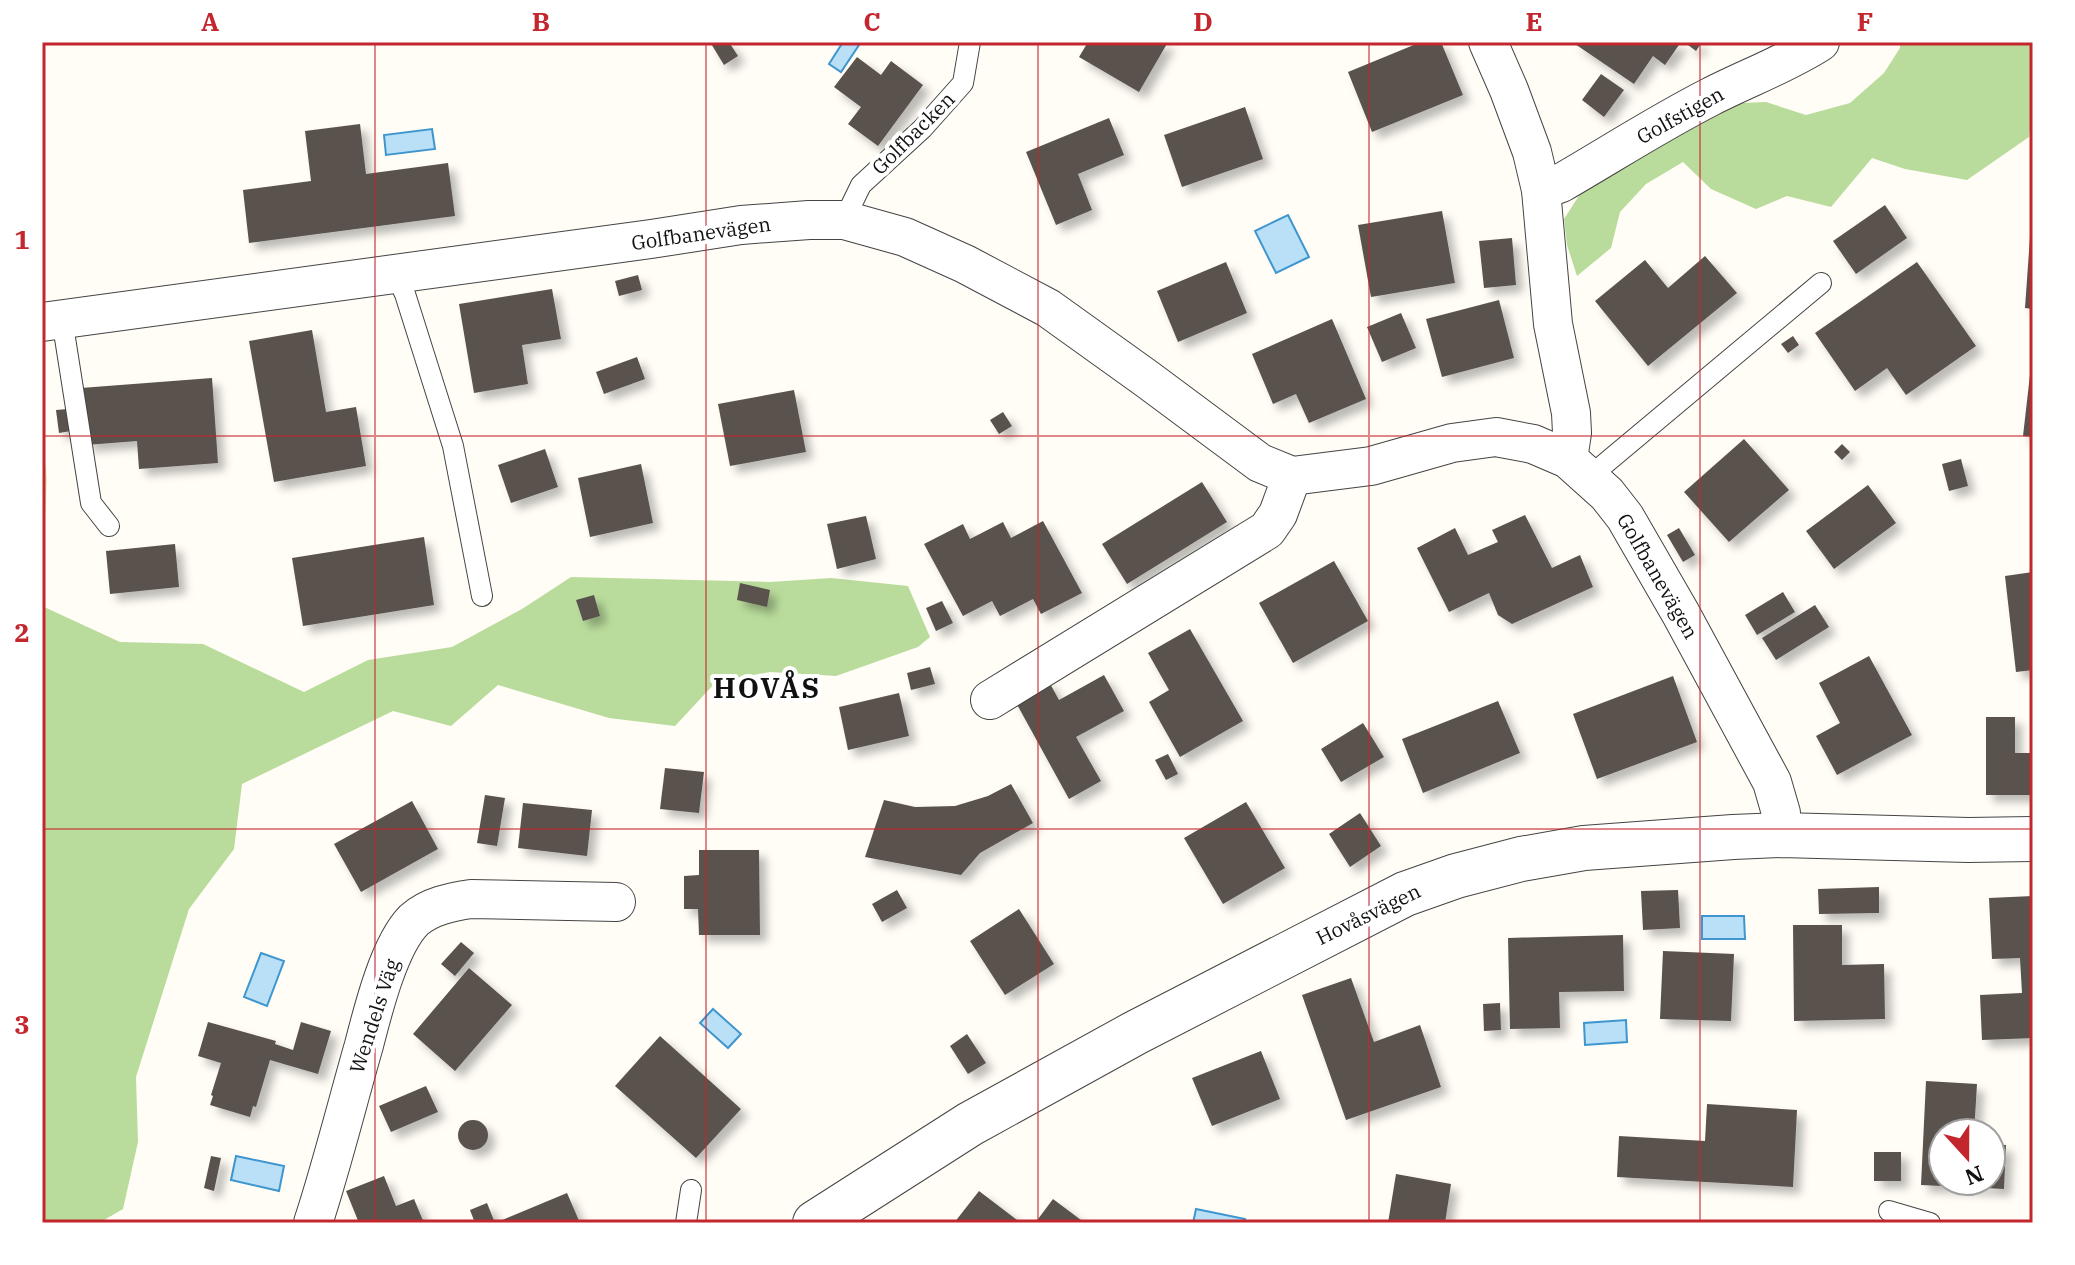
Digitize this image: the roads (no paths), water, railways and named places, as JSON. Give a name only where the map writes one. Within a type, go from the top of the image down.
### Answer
[{"type":"street","points":[[1488,42],[1532,152],[1541,190],[1553,324],[1579,468]]},
{"type":"street","name":"Golfstigen","points":[[1541,190],[1561,183],[1707,98],[1794,59],[1820,42]]},
{"type":"street","name":"Golfbanevägen","points":[[52,321],[741,225],[844,220],[905,237],[965,264],[1048,308],[1260,463],[1292,476],[1371,466],[1452,443],[1496,437],[1533,444],[1579,468],[1607,494],[1625,517],[1681,614],[1772,782],[1781,813],[1781,835]]},
{"type":"street","points":[[990,700],[1267,530],[1278,514],[1292,476]]},
{"type":"street","name":"Hovåsvägen","points":[[820,1222],[970,1124],[1135,1033],[1405,894],[1456,876],[1521,859],[1584,848],[1781,835],[2033,839]]},
{"type":"street","name":"Wendels Väg","points":[[313,1223],[374,1007],[397,943],[413,921],[429,909],[471,899],[616,902]]},
{"type":"lane","name":"Golfbacken","points":[[844,220],[861,185],[922,129],[963,83],[970,42]]},
{"type":"lane","points":[[395,273],[405,294],[453,446],[482,596]]},
{"type":"lane","points":[[1579,468],[1821,283]]},
{"type":"lane","points":[[52,321],[91,503],[109,526]]},
{"type":"lane","points":[[686,1223],[691,1190]]},
{"type":"lane","points":[[1889,1211],[1930,1223]]},
{"type":"water","points":[[843,42],[861,42],[841,72],[829,64]]},
{"type":"water","points":[[432,129],[435,149],[386,155],[384,135]]},
{"type":"water","points":[[1288,215],[1309,257],[1276,273],[1255,231]]},
{"type":"water","points":[[1702,916],[1744,916],[1745,939],[1702,939]]},
{"type":"water","points":[[261,953],[284,961],[267,1006],[244,997]]},
{"type":"water","points":[[713,1009],[741,1034],[728,1048],[700,1023]]},
{"type":"water","points":[[1626,1020],[1627,1042],[1585,1045],[1584,1023]]},
{"type":"water","points":[[236,1156],[284,1166],[279,1191],[231,1180]]},
{"type":"water","points":[[1196,1209],[1245,1219],[1244,1223],[1193,1223]]},
{"type":"district","name":"HOVÅS","points":[[767,687]]}]
